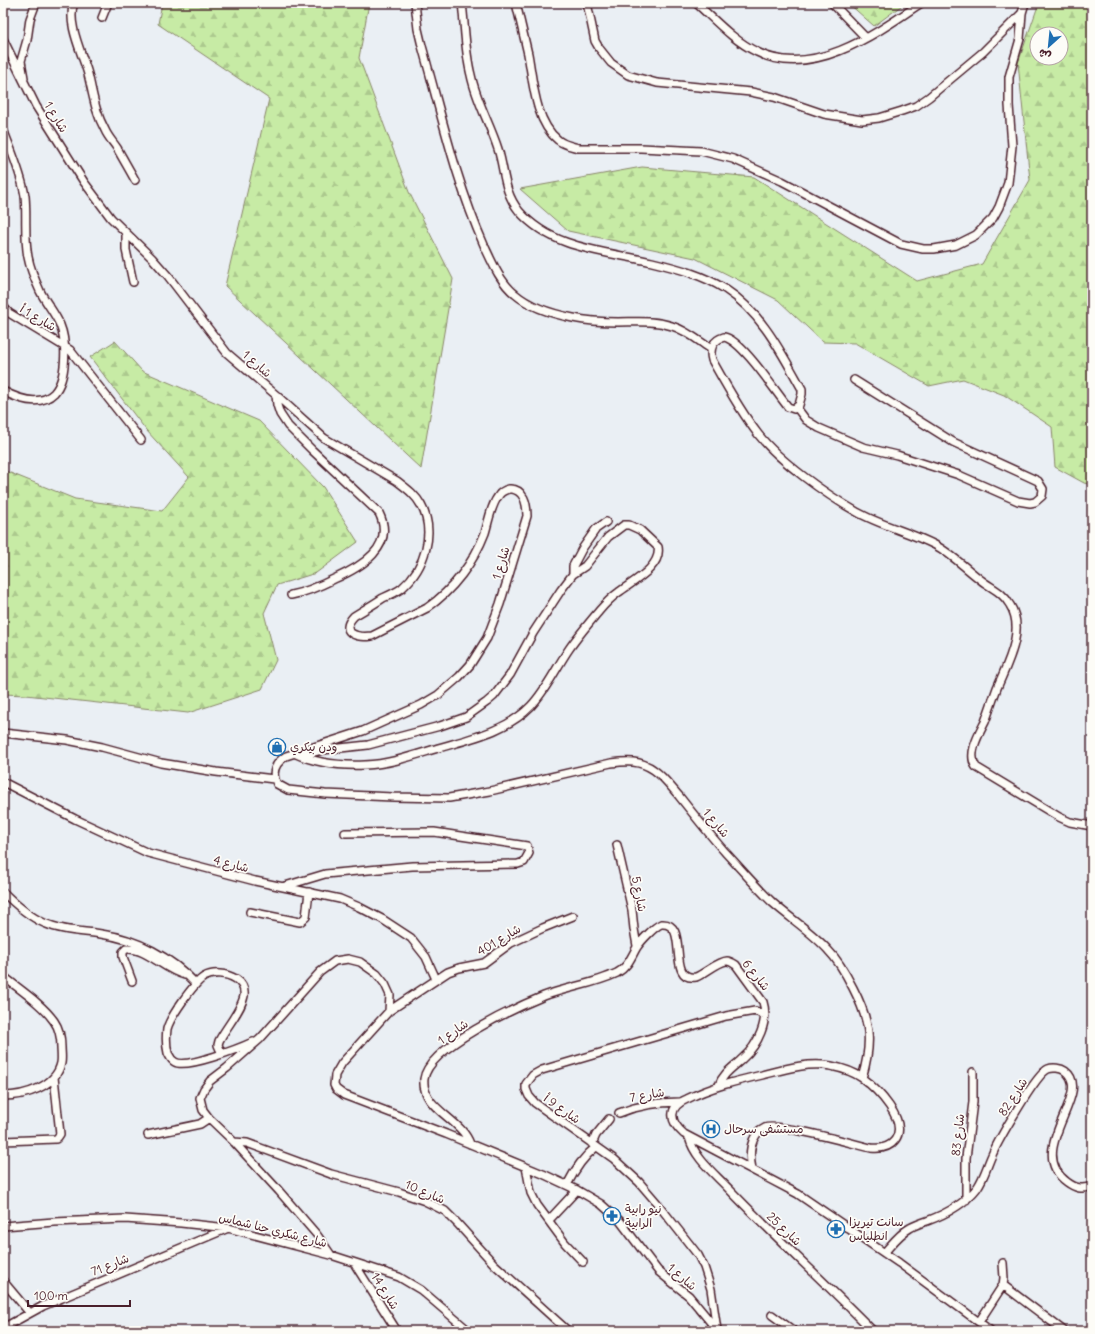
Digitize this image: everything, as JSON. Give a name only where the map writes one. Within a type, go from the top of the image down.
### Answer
[{"type":"street","points":[[25,86],[21,61],[27,40],[30,19],[36,3]]},
{"type":"street","points":[[74,3],[71,12],[74,29],[80,54],[87,73],[93,102],[105,131],[135,180]]},
{"type":"street","points":[[102,18],[108,3]]},
{"type":"street","points":[[415,3],[418,29],[422,46],[456,173],[478,232],[492,263],[504,283],[514,294],[545,310],[573,318],[599,322],[645,321],[673,326],[711,349]]},
{"type":"street","points":[[462,3],[471,76],[498,150],[509,196],[519,210],[536,226],[559,240],[587,249],[673,268],[702,278],[726,290],[751,311],[777,345],[802,389],[802,401],[796,408]]},
{"type":"street","points":[[516,3],[541,114],[544,123],[558,140],[578,148],[626,147],[701,151],[733,158],[782,181],[901,244],[923,249],[934,249],[956,245],[976,235],[993,218],[1005,195],[1008,184],[1012,146],[1009,78],[1020,39],[1022,13],[1025,3]]},
{"type":"street","points":[[587,3],[595,41],[611,63],[628,75],[657,83],[751,92],[774,97],[824,114],[862,120],[879,118],[902,111],[916,106],[929,98],[983,52],[1022,13]]},
{"type":"street","points":[[696,3],[747,47],[758,53],[777,59],[791,61],[804,61],[854,45],[889,25],[921,3]]},
{"type":"street","points":[[832,3],[866,38]]},
{"type":"street","name":"شارع 1","points":[[3,39],[36,106],[84,182],[111,218],[152,258],[168,276],[227,353],[324,438],[407,488],[416,497],[421,505],[428,532],[425,552],[416,572],[401,589],[354,616],[348,625],[349,631],[356,636],[363,638],[372,636],[427,608],[443,595],[474,556],[484,535],[499,494],[505,490],[512,489],[518,491],[523,496],[527,509],[527,516],[500,604],[487,638],[470,665],[459,677],[438,695],[421,705],[364,731],[297,755],[286,756],[278,762],[273,774],[277,784],[288,790],[326,794],[393,798],[449,798],[490,791],[611,763],[629,761],[645,764],[661,775],[725,852],[762,892],[829,950],[837,961],[860,1001],[867,1024],[869,1036],[867,1059],[862,1078]]},
{"type":"street","points":[[3,129],[21,177],[25,197],[28,256],[33,274],[40,292],[60,325],[64,345],[62,374],[55,391],[49,397],[42,401],[33,401],[5,394]]},
{"type":"street","points":[[126,233],[126,250],[133,282]]},
{"type":"street","name":"شارع 1 أ","points":[[3,306],[9,313],[64,345]]},
{"type":"street","points":[[854,380],[953,442],[1038,481],[1043,489],[1042,496],[1035,502],[1030,503],[1018,501],[959,475],[897,455],[863,447],[828,433],[813,425],[796,408],[794,409],[788,407],[752,359],[730,339],[724,336],[720,338],[716,341],[710,353],[712,360],[741,410],[759,435],[790,464],[818,487],[857,512],[878,522],[911,534],[945,551],[983,582],[994,588],[1010,604],[1016,621],[1015,637],[1007,664],[978,737],[972,758],[973,763],[979,769],[1059,817],[1070,822],[1092,826]]},
{"type":"street","points":[[64,345],[70,350],[141,440]]},
{"type":"street","points":[[276,395],[280,414],[288,426],[379,513],[384,526],[382,540],[370,559],[360,567],[313,589],[291,595]]},
{"type":"street","points":[[572,574],[573,566],[582,549],[596,529],[606,522]]},
{"type":"street","points":[[624,525],[629,525],[640,530],[658,547],[659,553],[651,568],[644,575],[616,595],[599,611],[570,648],[545,689],[530,707],[512,721],[472,739],[384,763],[344,765],[317,761],[297,755],[386,741],[454,722],[466,716],[494,696],[510,675],[533,633],[572,574],[585,566],[608,537],[624,525]]},
{"type":"street","points":[[3,733],[67,740],[107,748],[161,762],[254,778],[274,779]]},
{"type":"street","name":"شارع 4","points":[[3,782],[75,819],[148,853],[240,877],[348,902],[404,932],[417,943],[426,957],[436,979]]},
{"type":"street","points":[[283,887],[325,874],[404,867],[518,864],[524,862],[529,853],[526,846],[434,832],[345,833]]},
{"type":"street","name":"شارع 5","points":[[617,846],[632,910],[637,946]]},
{"type":"street","points":[[3,892],[25,912],[45,924],[69,930],[111,936],[136,943],[170,961],[188,975],[196,984]]},
{"type":"street","points":[[250,912],[300,922],[306,917],[310,892]]},
{"type":"street","name":"شارع 401","points":[[342,1063],[389,1011],[436,979],[459,968],[484,963],[511,943],[573,916]]},
{"type":"street","name":"شارع 6","points":[[637,946],[658,925],[665,924],[670,926],[675,931],[681,969],[686,977],[696,978],[722,963],[728,961],[731,962],[736,965],[759,995],[763,1002],[765,1015]]},
{"type":"street","name":"شارع 1","points":[[470,1144],[464,1134],[429,1100],[424,1080],[427,1070],[431,1064],[446,1050],[494,1019],[544,996],[599,979],[622,970],[633,956],[637,946]]},
{"type":"street","points":[[132,981],[123,957],[123,952],[126,949],[140,952],[175,972],[188,975]]},
{"type":"street","points":[[331,1256],[325,1244],[308,1223],[234,1142],[209,1118],[203,1110],[200,1098],[210,1081],[260,1039],[328,964],[340,959],[360,962],[377,974],[385,984],[390,995],[389,1011]]},
{"type":"street","points":[[222,1054],[218,1045],[219,1041],[243,999],[244,990],[240,982],[230,976],[211,974],[202,978],[196,984],[174,1014],[168,1028],[166,1046],[170,1058],[175,1063],[182,1064],[222,1054],[239,1049],[260,1039]]},
{"type":"street","points":[[3,976],[48,1014],[55,1022],[60,1039],[61,1063],[54,1077],[41,1086],[31,1091],[3,1096]]},
{"type":"street","name":"شارع 9 أ","points":[[718,1331],[708,1277],[698,1256],[639,1182],[614,1160],[535,1103],[529,1096],[526,1086],[533,1075],[556,1065],[726,1016],[755,1011],[765,1015]]},
{"type":"street","points":[[719,1085],[722,1078],[751,1049],[760,1034],[765,1015]]},
{"type":"street","name":"شارع 1","points":[[342,1063],[333,1080],[336,1089],[344,1095],[526,1167],[567,1185],[601,1204],[620,1222],[658,1271],[689,1296],[718,1331]]},
{"type":"street","points":[[752,1169],[750,1148],[758,1133],[765,1127],[782,1127],[871,1148],[879,1149],[887,1147],[893,1143],[898,1137],[899,1129],[897,1118],[880,1096],[862,1078],[830,1066],[797,1066],[719,1085],[680,1102],[675,1106],[672,1113],[673,1119],[679,1130],[798,1194],[884,1253],[991,1331]]},
{"type":"street","name":"شارع 82","points":[[884,1253],[897,1238],[908,1229],[950,1211],[966,1200],[980,1183],[1001,1136],[1044,1071],[1049,1069],[1054,1068],[1065,1070],[1073,1076],[1076,1081],[1074,1100],[1054,1147],[1052,1156],[1055,1169],[1061,1178],[1076,1187],[1087,1188],[1092,1186]]},
{"type":"street","name":"شارع 83","points":[[966,1200],[966,1158],[972,1102],[973,1072]]},
{"type":"street","points":[[3,1141],[56,1139],[58,1137],[60,1134],[54,1077]]},
{"type":"street","name":"شارع 7","points":[[619,1113],[633,1107],[648,1104],[680,1102]]},
{"type":"street","points":[[148,1135],[200,1124],[209,1118]]},
{"type":"street","points":[[567,1185],[572,1175],[594,1145],[596,1134],[609,1119]]},
{"type":"street","name":"شارع 25","points":[[689,1136],[694,1150],[711,1170],[758,1219],[872,1331]]},
{"type":"street","name":"شارع 10","points":[[234,1142],[247,1143],[331,1174],[399,1192],[425,1201],[438,1208],[452,1218],[494,1264],[568,1331]]},
{"type":"street","points":[[526,1167],[531,1193],[538,1205],[565,1243],[583,1262]]},
{"type":"street","points":[[549,1220],[577,1190]]},
{"type":"street","name":"شارع شكري حنا شماس","points":[[3,1226],[125,1219],[228,1228],[380,1270],[410,1282],[444,1308],[469,1331]]},
{"type":"street","name":"شارع 71","points":[[3,1328],[30,1312],[97,1282],[228,1228]]},
{"type":"street","name":"شارع 14","points":[[354,1263],[397,1331]]},
{"type":"street","points":[[979,1322],[1002,1285],[1004,1278],[1003,1263]]},
{"type":"street","points":[[3,1281],[30,1312]]},
{"type":"street","points":[[1002,1285],[1064,1331]]},
{"type":"street","points":[[772,1315],[794,1331]]},
{"type":"green space","points":[[162,3],[369,3],[359,58],[409,192],[453,279],[421,469],[225,286],[269,99],[158,24]]},
{"type":"green space","points":[[848,3],[905,3],[874,26]]},
{"type":"green space","points":[[1039,3],[1092,3],[1092,485],[1084,483],[1055,467],[1052,427],[1004,395],[963,379],[929,386],[855,343],[823,342],[778,300],[695,258],[568,231],[520,189],[642,167],[754,177],[917,281],[982,264],[1030,180],[1018,63],[1029,32],[1029,66],[1069,66],[1069,26],[1031,26]]},
{"type":"green space","points":[[115,341],[142,371],[259,421],[323,487],[358,542],[316,573],[277,585],[264,613],[276,660],[262,689],[188,713],[26,695],[3,694],[3,470],[75,499],[162,511],[189,477],[146,430],[90,357]]},
{"type":"place","name":"ودن بيكري","points":[[277,747]]},
{"type":"place","name":"مستشفى سرحال","points":[[711,1129]]},
{"type":"place","name":"نيو رابية الرابية","points":[[612,1216]]},
{"type":"place","name":"سانت تيريزا انطلياس","points":[[836,1229]]}]
